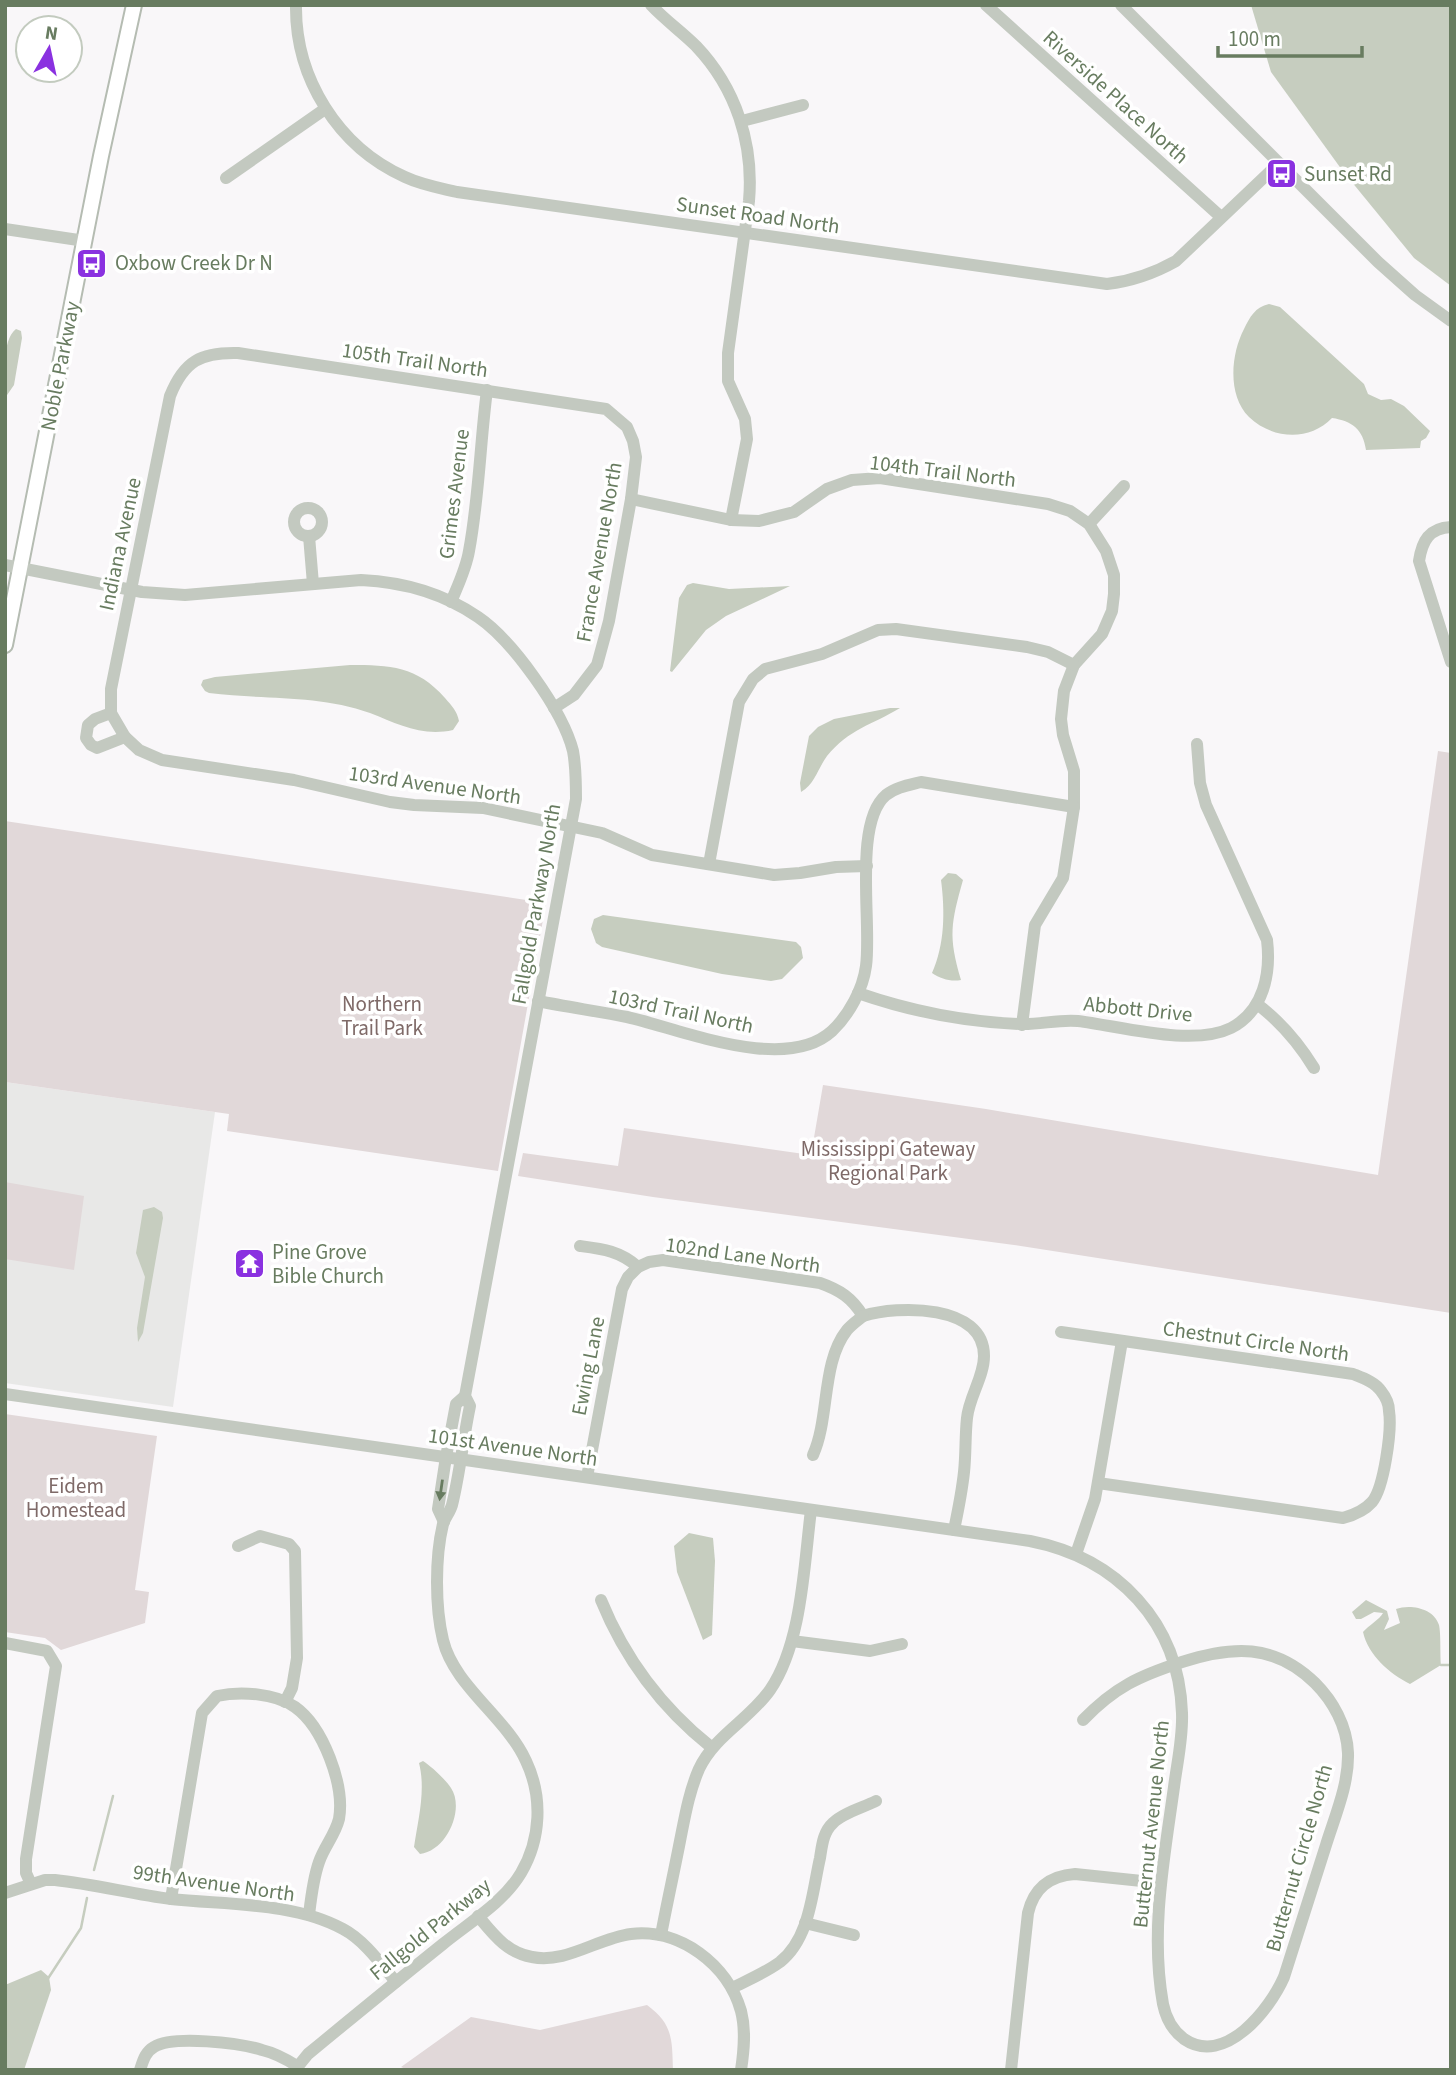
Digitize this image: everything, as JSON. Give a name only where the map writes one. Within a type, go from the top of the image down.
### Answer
[{"type":"main road","name":"Noble Parkway","points":[[5,645],[12,566],[85,241],[134,5]]},
{"type":"street","name":"Sunset Road North","points":[[296,5],[303,61],[325,109],[341,131],[360,149],[405,178],[431,186],[1107,284],[1133,281],[1167,267],[1192,247],[1279,163]]},
{"type":"street","points":[[651,5],[698,48],[716,71],[742,121],[749,153],[751,183],[728,354],[728,381],[745,419],[747,439],[731,520]]},
{"type":"street","name":"Riverside Place North","points":[[986,5],[1221,217]]},
{"type":"street","points":[[1121,5],[1390,273],[1451,321]]},
{"type":"street","points":[[742,121],[803,105]]},
{"type":"street","points":[[226,178],[325,109]]},
{"type":"street","points":[[5,229],[85,241]]},
{"type":"street","name":"105th Trail North","points":[[191,362],[215,352],[238,353],[487,390],[606,409],[626,427]]},
{"type":"street","name":"Indiana Avenue","points":[[111,713],[111,689],[170,396],[178,376],[191,362]]},
{"type":"street","name":"Grimes Avenue","points":[[451,602],[469,552],[487,390]]},
{"type":"street","name":"France Avenue North","points":[[554,708],[574,695],[597,664],[609,621],[636,457],[633,441],[626,427]]},
{"type":"street","name":"104th Trail North","points":[[631,499],[731,520],[759,521],[794,512],[827,489],[852,480],[880,478],[1048,503],[1070,511],[1089,524]]},
{"type":"street","points":[[1022,1024],[1035,925],[1063,878],[1074,807],[1074,771],[1060,719],[1064,691],[1074,665],[1102,634],[1112,611],[1114,575],[1106,551],[1089,524],[1124,486]]},
{"type":"street","points":[[1451,527],[1437,529],[1427,535],[1421,546],[1419,561],[1451,662]]},
{"type":"street","points":[[309,536],[313,584]]},
{"type":"street","name":"Fallgold Parkway North","points":[[12,566],[131,589],[185,595],[361,580],[388,581],[418,588],[479,617],[502,638],[554,708],[572,749],[576,772],[576,799],[465,1396],[470,1406],[452,1458],[452,1507],[443,1522]]},
{"type":"street","points":[[709,864],[739,702],[753,679],[765,669],[822,654],[878,630],[896,629],[1027,647],[1048,652],[1074,665]]},
{"type":"street","points":[[111,713],[125,737],[97,748],[91,745],[86,738],[88,725],[111,713]]},
{"type":"street","name":"103rd Avenue North","points":[[125,737],[139,750],[162,760],[294,780],[390,802],[483,808],[602,833],[652,855],[774,874],[866,866]]},
{"type":"street","name":"Abbott Drive","points":[[858,993],[912,1011],[1022,1024],[1071,1021],[1183,1036],[1210,1035],[1232,1028],[1257,1004],[1267,982],[1267,940],[1206,805],[1200,783],[1197,744]]},
{"type":"street","name":"103rd Trail North","points":[[538,1001],[627,1017],[729,1043],[789,1048],[813,1042],[831,1032],[846,1013],[858,993],[866,968],[866,866],[870,824],[875,809],[887,795],[901,787],[921,782],[1074,807]]},
{"type":"street","points":[[1257,1004],[1279,1021],[1301,1047],[1314,1068]]},
{"type":"street","name":"102nd Lane North","points":[[580,1245],[627,1256],[638,1267],[663,1260],[820,1283],[837,1289],[854,1301],[863,1316]]},
{"type":"street","name":"Ewing Lane","points":[[587,1477],[622,1289],[628,1277],[638,1267]]},
{"type":"street","points":[[813,1455],[820,1440],[833,1357],[847,1330],[863,1316],[891,1309],[950,1316],[965,1321],[982,1345],[984,1356],[967,1417],[964,1471],[954,1530]]},
{"type":"street","name":"Chestnut Circle North","points":[[1060,1332],[1353,1374],[1370,1381],[1381,1390],[1389,1406],[1389,1426],[1377,1492],[1372,1502],[1356,1514],[1343,1518],[1098,1483]]},
{"type":"street","points":[[1076,1554],[1098,1483],[1122,1341]]},
{"type":"street","name":"101st Avenue North","points":[[5,1394],[1015,1539]]},
{"type":"street","points":[[661,1935],[690,1793],[701,1766],[711,1747],[760,1703],[771,1689],[793,1642],[811,1510]]},
{"type":"street","name":"Fallgold Parkway","points":[[296,2068],[308,2054],[507,1891],[530,1855],[536,1834],[536,1790],[520,1748],[462,1677],[444,1644],[440,1626],[438,1581],[443,1522]]},
{"type":"street","points":[[238,1546],[260,1536],[289,1544],[295,1551],[297,1658],[294,1681],[285,1702]]},
{"type":"street","name":"Butternut Avenue North","points":[[1015,1539],[1076,1554],[1108,1572],[1140,1602],[1163,1636],[1180,1690],[1182,1717],[1161,1883],[1158,1956],[1166,2016],[1174,2030],[1188,2041],[1206,2046],[1214,2045]]},
{"type":"street","points":[[601,1600],[613,1631],[651,1687],[683,1724],[711,1747]]},
{"type":"street","points":[[793,1642],[870,1651],[902,1644]]},
{"type":"street","points":[[5,1643],[47,1651],[56,1666],[26,1859],[26,1873],[31,1884]]},
{"type":"street","name":"Butternut Circle North","points":[[1083,1720],[1119,1687],[1150,1672],[1228,1650],[1270,1655],[1292,1664],[1324,1692],[1336,1710],[1348,1751],[1345,1786],[1278,1990],[1267,2008],[1249,2026],[1214,2045]]},
{"type":"street","points":[[171,1899],[202,1713],[217,1696],[241,1693],[285,1702],[304,1716],[322,1742],[336,1776],[340,1802],[335,1832],[319,1860],[309,1916]]},
{"type":"street","points":[[732,1989],[782,1960],[794,1947],[805,1923],[827,1831],[838,1819],[876,1801]]},
{"type":"street","points":[[1011,2070],[1028,1913],[1031,1900],[1039,1888],[1049,1880],[1075,1874],[1161,1883]]},
{"type":"street","name":"99th Avenue North","points":[[5,1893],[31,1884],[55,1880],[171,1899],[238,1904],[309,1916],[347,1931],[377,1959],[396,1982]]},
{"type":"street","points":[[478,1916],[506,1946],[519,1954],[534,1958],[564,1955],[631,1934],[661,1935],[680,1941],[710,1961],[732,1989],[741,2011],[744,2030],[741,2070]]},
{"type":"street","points":[[805,1923],[854,1935]]},
{"type":"street","points":[[140,2070],[150,2050],[173,2040],[253,2047],[279,2056],[296,2068]]},
{"type":"shaded area","points":[[1251,5],[1451,5],[1451,286],[1414,258],[1342,170],[1271,72]]},
{"type":"shaded area","points":[[1269,304],[1280,307],[1364,384],[1368,394],[1381,400],[1391,399],[1404,406],[1430,431],[1421,441],[1420,448],[1366,450],[1355,427],[1332,418],[1313,431],[1290,435],[1268,430],[1249,417],[1242,408],[1234,386],[1236,350],[1248,320],[1257,310]]},
{"type":"shaded area","points":[[16,329],[21,331],[22,338],[14,385],[5,398],[6,351],[11,334]]},
{"type":"shaded area","points":[[693,583],[729,589],[790,586],[726,616],[706,630],[672,672],[679,598],[687,585]]},
{"type":"shaded area","points":[[350,665],[390,667],[413,673],[435,687],[456,711],[459,721],[453,730],[420,731],[350,707],[290,698],[209,693],[201,685],[203,680],[215,677]]},
{"type":"shaded area","points":[[900,708],[861,728],[835,747],[813,780],[801,792],[800,783],[809,736],[818,727],[834,719]]},
{"type":"shaded area","points":[[948,873],[956,874],[963,880],[953,930],[954,952],[961,980],[957,981],[946,980],[932,973],[943,927],[941,880]]},
{"type":"shaded area","points":[[603,915],[796,942],[801,947],[803,958],[782,979],[771,981],[722,974],[602,947],[596,943],[591,929],[594,919]]},
{"type":"shaded area","points":[[5,1082],[215,1112],[173,1407],[5,1383]]},
{"type":"shaded area","points":[[154,1207],[162,1212],[163,1218],[143,1333],[138,1342],[137,1328],[145,1277],[136,1253],[143,1210]]},
{"type":"shaded area","points":[[689,1533],[713,1538],[715,1561],[712,1635],[703,1640],[677,1572],[674,1546]]},
{"type":"shaded area","points":[[1366,1600],[1387,1611],[1389,1619],[1384,1630],[1400,1623],[1396,1609],[1414,1607],[1432,1615],[1439,1625],[1441,1665],[1410,1684],[1388,1669],[1375,1656],[1363,1632],[1383,1613],[1374,1612],[1356,1619],[1352,1612]]},
{"type":"shaded area","points":[[423,1761],[449,1785],[456,1807],[451,1828],[445,1837],[430,1851],[420,1854],[414,1847],[422,1794],[419,1763]]},
{"type":"shaded area","points":[[41,1970],[49,1977],[51,1990],[24,2070],[5,2070],[5,1985]]},
{"type":"green space","name":"Mississippi Gateway Regional Park","points":[[1438,751],[1451,753],[1451,1313],[1014,1245],[653,1197],[518,1176],[523,1153],[618,1166],[624,1128],[811,1155],[823,1085],[986,1109],[1378,1175]]},
{"type":"green space","name":"Northern Trail Park","points":[[5,821],[546,903],[498,1171],[227,1131],[229,1114],[5,1082]]},
{"type":"green space","points":[[5,1182],[84,1196],[74,1270],[5,1259]]},
{"type":"green space","name":"Eidem Homestead","points":[[5,1414],[157,1436],[135,1590],[149,1592],[145,1623],[61,1650],[45,1638],[5,1632]]},
{"type":"green space","points":[[647,2005],[662,2019],[669,2033],[673,2070],[408,2070],[401,2067],[471,2017],[540,2030]]},
{"type":"waterway","points":[[1441,1665],[1451,1665]]},
{"type":"waterway","points":[[94,1870],[113,1796]]},
{"type":"waterway","points":[[47,1980],[81,1928],[87,1898]]},
{"type":"place","name":"Sunset Rd","points":[[1281,174]]},
{"type":"place","name":"Oxbow Creek Dr N","points":[[92,263]]},
{"type":"place","name":"Pine Grove Bible Church","points":[[249,1264]]}]
